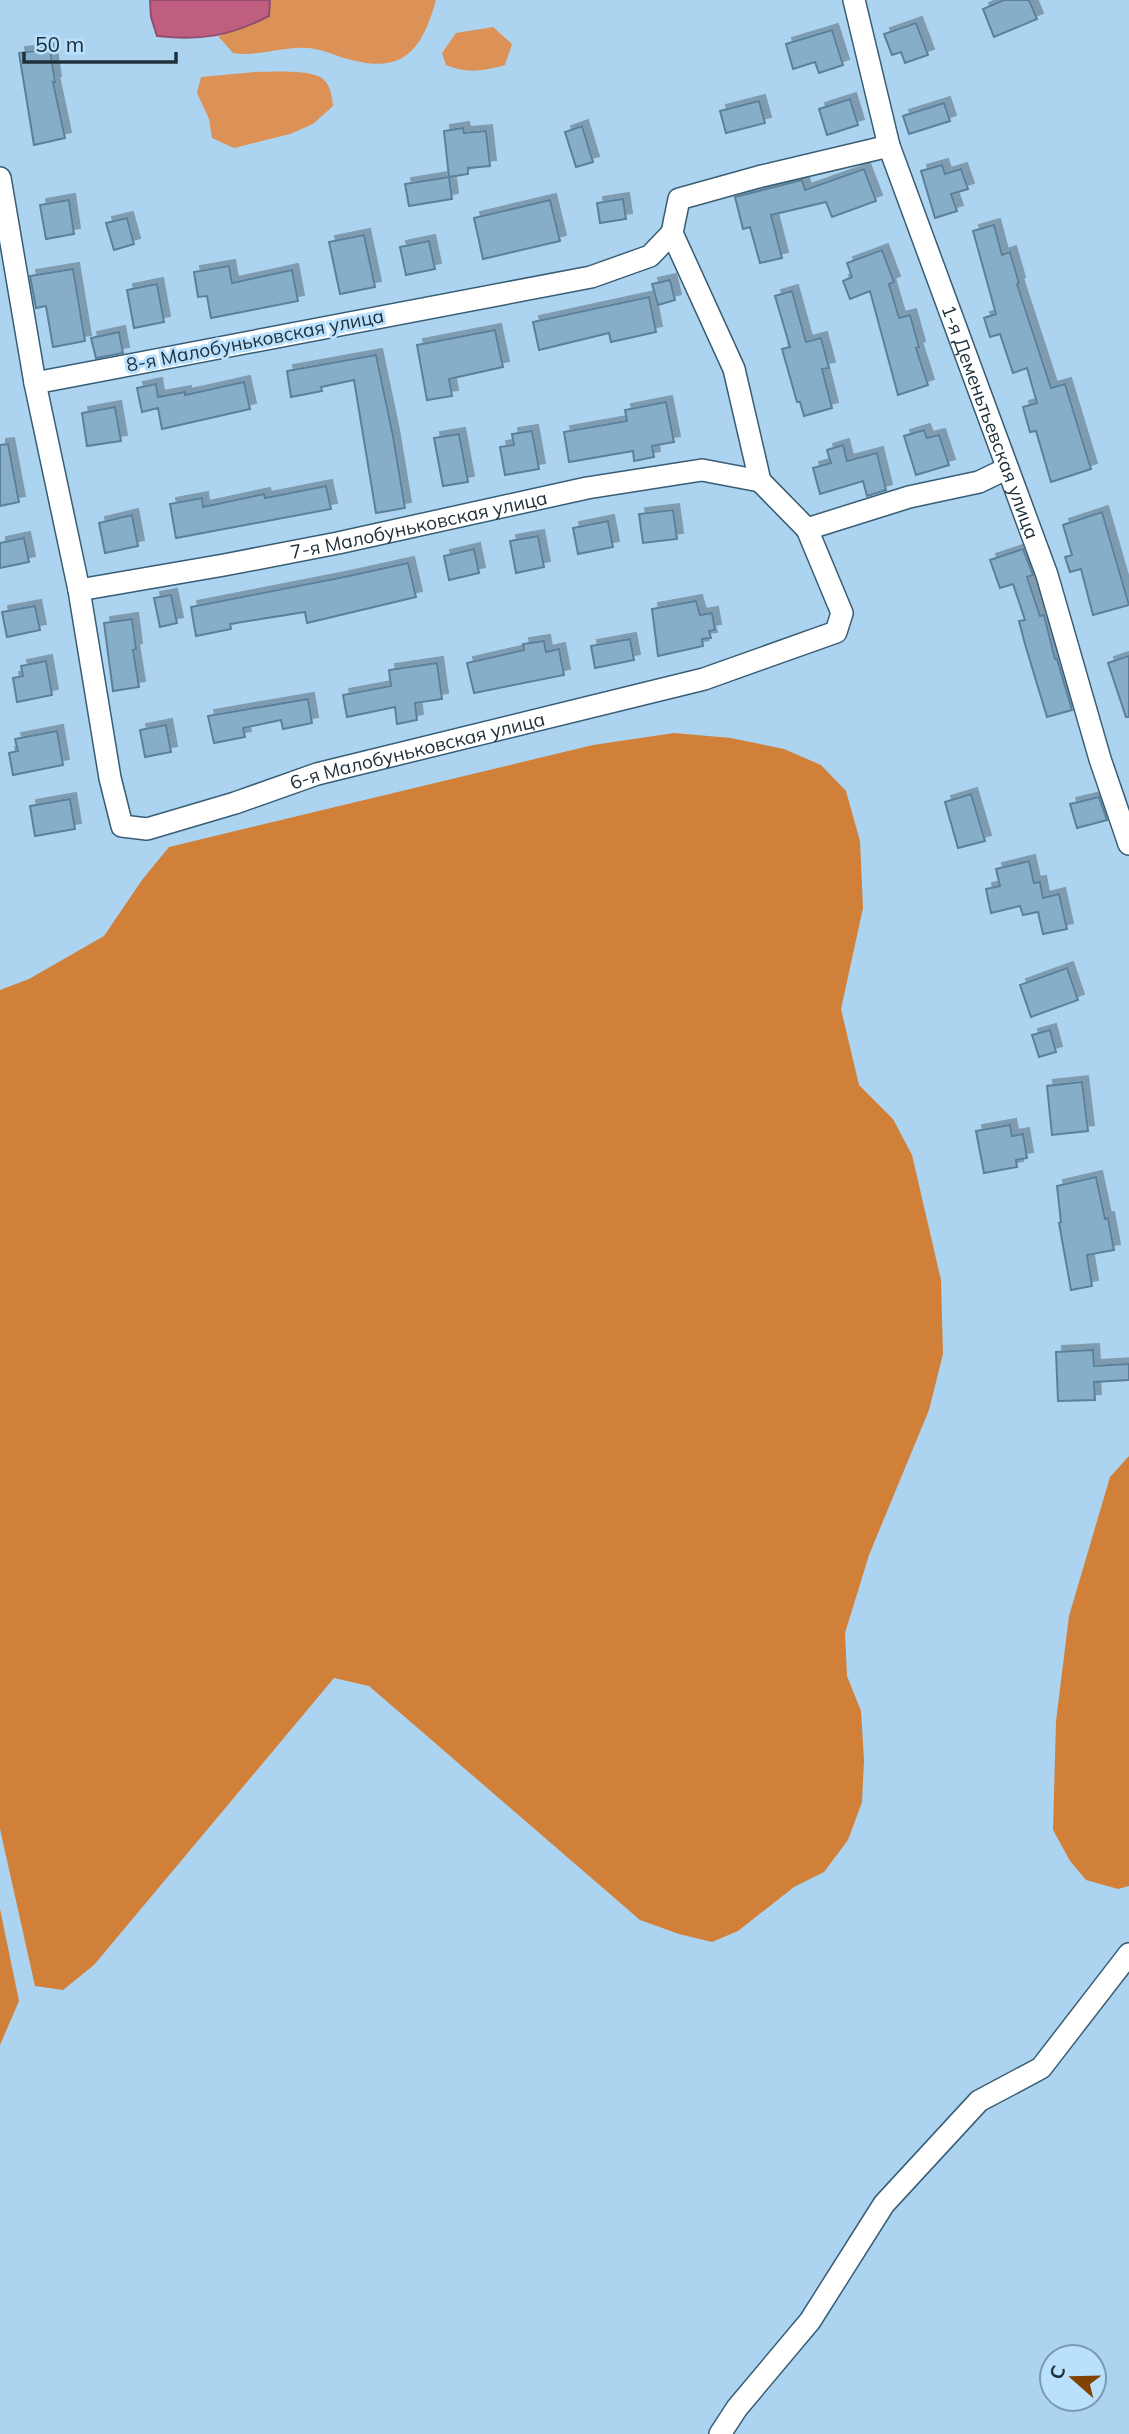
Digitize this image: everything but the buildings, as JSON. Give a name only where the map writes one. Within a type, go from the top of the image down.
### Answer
[{"type":"street","name":"1-я Деменьтьевская улица","points":[[854,0],[889,146],[1047,575],[1100,759],[1129,844]]},
{"type":"street","points":[[889,146],[679,199],[672,233],[734,369],[760,481],[807,528],[909,497],[979,482],[1006,469]]},
{"type":"street","points":[[0,178],[35,383],[79,590]]},
{"type":"street","name":"8-я Малобуньковская улица","points":[[35,383],[591,277],[650,256],[672,233]]},
{"type":"street","name":"7-я Малобуньковская улица","points":[[79,590],[325,545],[587,488],[702,470],[760,481]]},
{"type":"street","name":"6-я Малобуньковская улица","points":[[79,590],[110,778],[122,826],[147,829],[235,803],[317,774],[704,679],[836,632],[842,613],[807,528]]},
{"type":"street","points":[[720,2434],[737,2408],[810,2321],[884,2204],[979,2101],[1041,2068],[1129,1954]]},
{"type":"shaded area","points":[[150,0],[270,0],[269,16],[215,35],[188,38],[157,36],[151,17]]},
{"type":"shaded area","points":[[270,0],[436,0],[430,19],[415,47],[406,56],[394,61],[364,63],[308,48],[251,54],[233,53],[218,36],[255,23],[271,3]]},
{"type":"shaded area","points":[[493,27],[512,44],[505,65],[476,71],[446,65],[442,53],[456,33]]},
{"type":"shaded area","points":[[290,72],[317,76],[328,85],[333,106],[313,124],[290,134],[234,148],[212,138],[209,119],[197,93],[201,77]]},
{"type":"shaded area","points":[[674,733],[731,738],[784,749],[821,765],[846,791],[860,841],[863,908],[841,1009],[859,1085],[893,1119],[912,1155],[941,1280],[943,1354],[929,1410],[869,1555],[845,1633],[847,1676],[861,1711],[864,1760],[862,1802],[848,1840],[824,1872],[794,1887],[738,1931],[712,1942],[679,1934],[640,1920],[369,1686],[334,1678],[94,1965],[63,1990],[35,1986],[0,1829],[0,990],[29,979],[104,936],[142,880],[169,847],[593,745]]},
{"type":"shaded area","points":[[1129,1456],[1129,1886],[1118,1889],[1086,1880],[1070,1861],[1053,1830],[1056,1721],[1069,1616],[1110,1477]]},
{"type":"shaded area","points":[[0,1909],[19,2001],[0,2045]]}]
